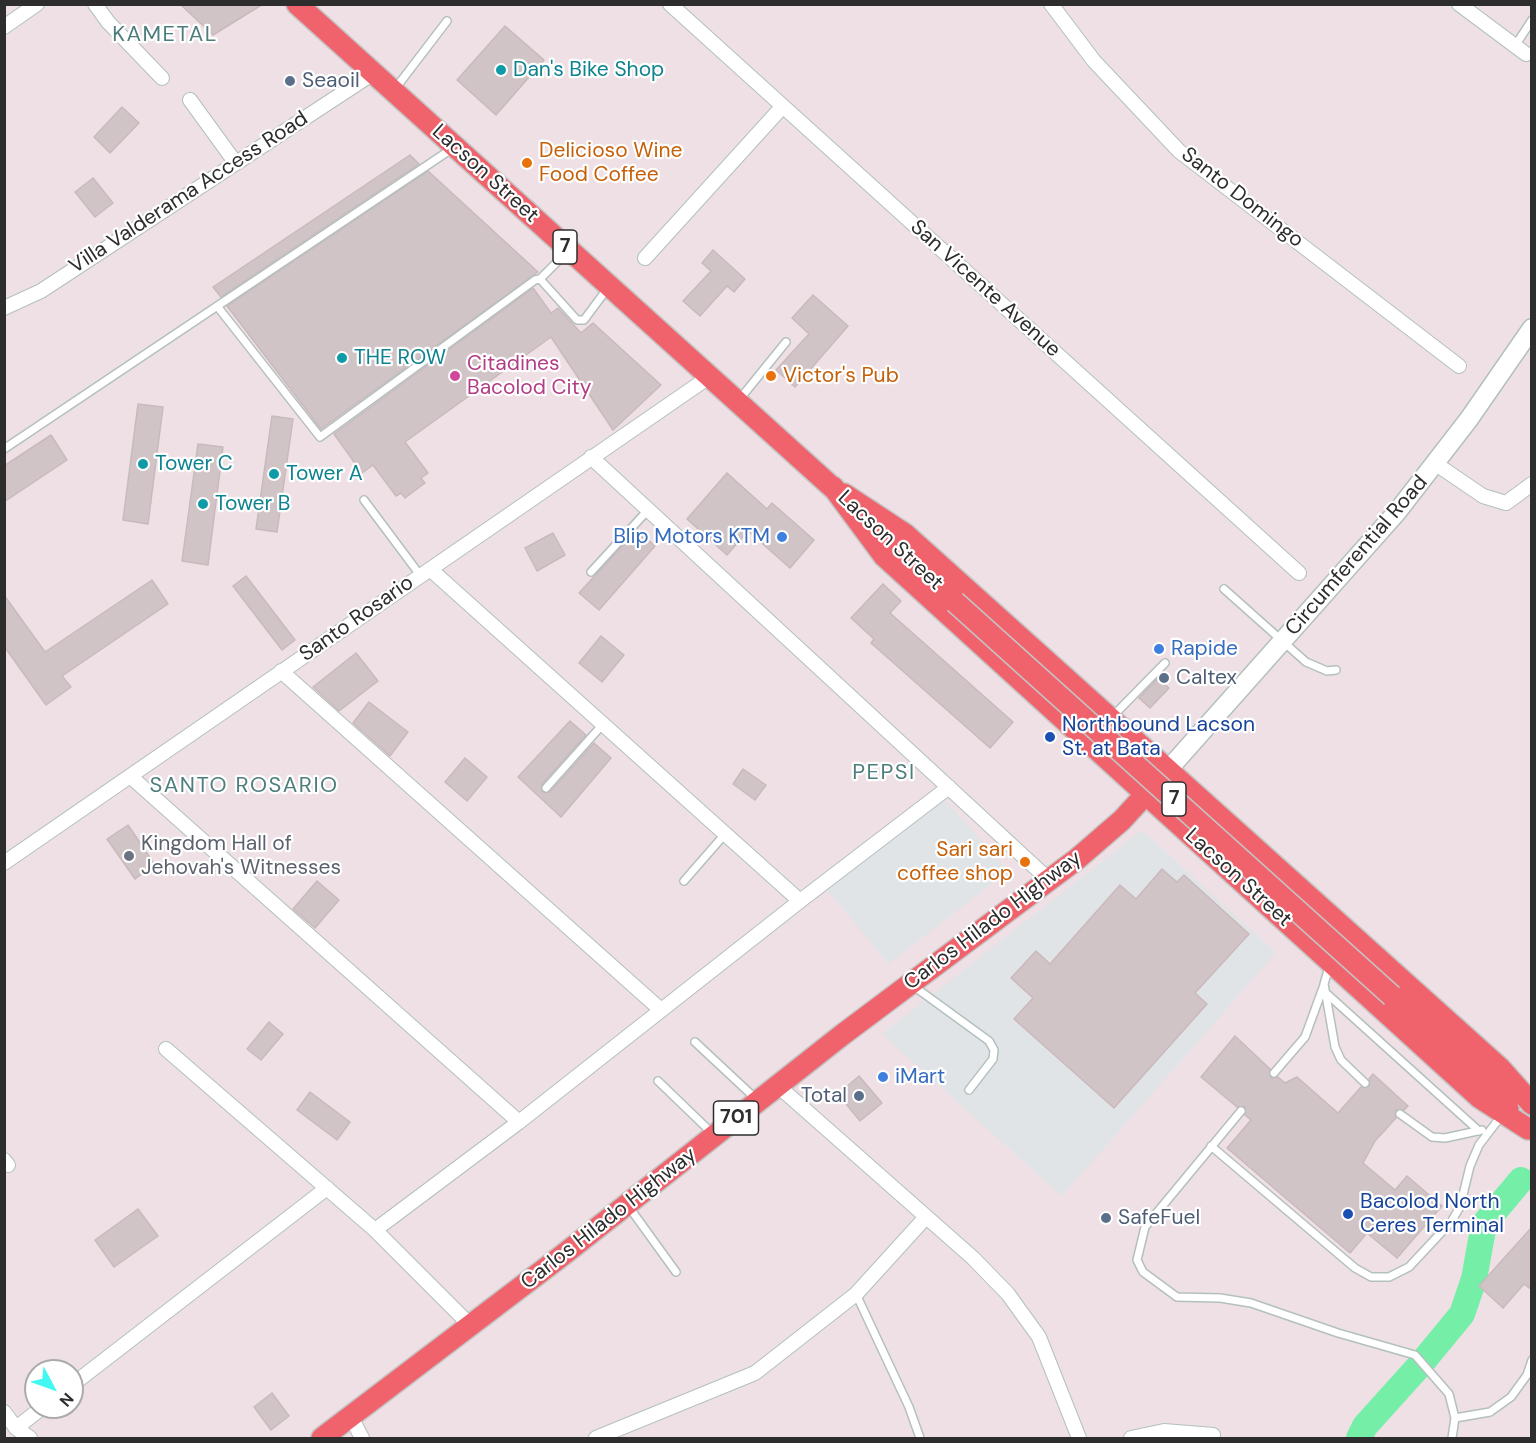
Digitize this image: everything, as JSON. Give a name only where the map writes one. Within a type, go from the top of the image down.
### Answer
[{"type":"main road","name":"Lacson Street","points":[[297,4],[833,487],[955,602],[1482,1077],[1531,1118]]},
{"type":"main road","name":"Circumferential Road","points":[[1167,771],[1283,643],[1436,464],[1532,328]]},
{"type":"main road","name":"Lacson Street","points":[[833,487],[905,534],[1500,1068],[1531,1118]]},
{"type":"main road","name":"Lacson Street","points":[[833,487],[884,556],[1480,1098],[1497,1121],[1531,1118]]},
{"type":"main road","name":"Carlos Hilado Highway","points":[[322,1438],[471,1326],[777,1085],[1099,842],[1167,771]]},
{"type":"street","points":[[4,27],[37,4]]},
{"type":"street","points":[[95,4],[108,22],[162,78]]},
{"type":"street","name":"San Vicente Avenue","points":[[670,4],[1299,573]]},
{"type":"street","name":"Santo Domingo","points":[[1051,4],[1094,61],[1179,151],[1459,366]]},
{"type":"street","points":[[1459,4],[1520,50]]},
{"type":"street","name":"Villa Valderama Access Road","points":[[4,308],[41,291],[372,74]]},
{"type":"street","points":[[190,100],[236,162]]},
{"type":"street","points":[[645,258],[783,106]]},
{"type":"street","name":"Santo Rosario","points":[[4,863],[709,377]]},
{"type":"street","points":[[591,457],[1049,880]]},
{"type":"street","points":[[1436,464],[1483,496],[1506,503],[1532,484]]},
{"type":"street","points":[[425,572],[604,723],[800,902]]},
{"type":"street","points":[[281,671],[661,1010]]},
{"type":"street","points":[[130,776],[519,1122]]},
{"type":"street","points":[[375,1230],[519,1122],[949,787]]},
{"type":"street","points":[[166,1049],[375,1230],[471,1326]]},
{"type":"street","points":[[777,1085],[973,1258],[1008,1294],[1039,1337],[1079,1438]]},
{"type":"street","points":[[84,1376],[327,1188]]},
{"type":"street","points":[[596,1438],[755,1373],[856,1294],[926,1217]]},
{"type":"street","points":[[4,1412],[16,1428],[30,1438]]},
{"type":"street","points":[[351,1417],[362,1438]]},
{"type":"street","points":[[16,1428],[28,1419]]},
{"type":"street","points":[[1131,1438],[1164,1431],[1213,1436]]},
{"type":"lane","points":[[1520,50],[1532,20]]},
{"type":"lane","points":[[393,91],[447,21]]},
{"type":"lane","points":[[4,448],[455,146]]},
{"type":"lane","points":[[217,306],[320,437],[540,279],[568,250]]},
{"type":"lane","points":[[540,279],[577,320],[584,320],[609,287]]},
{"type":"lane","points":[[737,402],[786,342]]},
{"type":"lane","points":[[364,500],[425,572]]},
{"type":"lane","points":[[591,572],[648,510]]},
{"type":"lane","points":[[1224,589],[1306,662],[1327,671],[1336,670]]},
{"type":"lane","points":[[1110,719],[1165,663]]},
{"type":"lane","points":[[546,788],[604,723]]},
{"type":"lane","points":[[684,881],[725,834]]},
{"type":"lane","points":[[1274,1073],[1305,1037],[1331,962]]},
{"type":"lane","points":[[910,984],[989,1041],[994,1050],[993,1059],[969,1090]]},
{"type":"lane","points":[[1324,984],[1335,1047],[1341,1060],[1365,1083]]},
{"type":"lane","points":[[1326,993],[1479,1131]]},
{"type":"lane","points":[[695,1042],[758,1101]]},
{"type":"lane","points":[[658,1081],[715,1135]]},
{"type":"lane","points":[[1241,1111],[1145,1227],[1137,1260],[1143,1272],[1177,1297],[1220,1298],[1251,1303],[1338,1333],[1415,1355],[1449,1394],[1455,1418],[1452,1438]]},
{"type":"lane","points":[[1400,1114],[1432,1137],[1445,1138],[1479,1131],[1497,1121]]},
{"type":"lane","points":[[1211,1146],[1355,1268],[1371,1277],[1389,1276],[1409,1267],[1451,1222],[1460,1207],[1470,1166],[1497,1121]]},
{"type":"lane","points":[[627,1204],[676,1272]]},
{"type":"lane","points":[[856,1294],[909,1407],[920,1438]]},
{"type":"lane","points":[[1455,1418],[1490,1412],[1511,1397],[1527,1375],[1532,1360]]},
{"type":"shaded area","points":[[945,800],[1008,871],[889,964],[826,889]]},
{"type":"shaded area","points":[[1142,830],[1276,953],[1062,1196],[882,1034]]},
{"type":"building","points":[[180,4],[263,4],[213,35]]},
{"type":"building","name":"Dan's Bike Shop","points":[[505,26],[544,60],[496,115],[457,80]]},
{"type":"building","points":[[122,107],[139,123],[110,153],[94,137]]},
{"type":"building","points":[[410,155],[419,164],[221,297],[213,287]]},
{"type":"building","name":"THE ROW","points":[[428,171],[538,272],[321,429],[227,306]]},
{"type":"building","points":[[93,178],[113,203],[95,217],[75,192]]},
{"type":"building","points":[[713,250],[745,279],[734,292],[727,286],[700,316],[683,301],[711,271],[702,263]]},
{"type":"building","name":"Citadines Bacolod City","points":[[533,288],[551,313],[558,308],[581,333],[593,323],[661,385],[613,430],[551,337],[405,442],[428,473],[421,478],[425,483],[405,498],[401,493],[396,496],[373,465],[362,473],[334,434]]},
{"type":"building","points":[[813,295],[848,326],[795,387],[776,370],[809,334],[792,318]]},
{"type":"building","name":"Tower C","points":[[138,404],[163,407],[148,524],[123,520]]},
{"type":"building","name":"Tower A","points":[[272,416],[293,419],[277,532],[256,529]]},
{"type":"building","points":[[51,435],[67,460],[4,502],[4,466]]},
{"type":"building","name":"Tower B","points":[[198,444],[223,447],[208,565],[182,561]]},
{"type":"building","points":[[727,473],[767,509],[772,503],[814,540],[790,568],[748,531],[727,555],[687,519]]},
{"type":"building","points":[[637,530],[655,546],[599,610],[579,593]]},
{"type":"building","points":[[553,533],[565,555],[537,571],[525,548]]},
{"type":"building","points":[[246,576],[295,640],[282,650],[233,586]]},
{"type":"building","points":[[152,580],[168,604],[62,676],[71,687],[46,705],[4,646],[4,595],[45,652]]},
{"type":"building","points":[[883,584],[901,601],[890,613],[1013,722],[990,748],[871,643],[874,639],[851,618]]},
{"type":"building","points":[[601,636],[624,655],[602,682],[579,663]]},
{"type":"building","points":[[356,653],[378,681],[339,711],[313,687]]},
{"type":"building","points":[[1158,678],[1169,688],[1150,708],[1139,698]]},
{"type":"building","points":[[369,702],[408,732],[390,756],[353,723]]},
{"type":"building","points":[[570,721],[586,735],[542,784],[542,792],[550,792],[594,743],[611,758],[561,817],[518,777]]},
{"type":"building","points":[[465,758],[487,777],[467,801],[445,782]]},
{"type":"building","points":[[743,769],[766,785],[755,800],[733,784]]},
{"type":"building","points":[[128,825],[155,865],[135,879],[107,839]]},
{"type":"building","points":[[1162,869],[1177,882],[1184,875],[1249,934],[1195,993],[1207,1004],[1114,1108],[1014,1019],[1033,998],[1011,978],[1036,951],[1050,964],[1120,885],[1136,899]]},
{"type":"building","points":[[317,881],[339,900],[315,928],[293,909]]},
{"type":"building","points":[[269,1022],[283,1034],[261,1060],[247,1049]]},
{"type":"building","points":[[1235,1036],[1270,1069],[1271,1078],[1278,1077],[1285,1083],[1297,1077],[1338,1113],[1361,1087],[1369,1086],[1369,1079],[1373,1074],[1408,1106],[1404,1110],[1396,1110],[1396,1118],[1375,1141],[1363,1163],[1395,1190],[1407,1176],[1442,1206],[1397,1258],[1367,1233],[1350,1253],[1227,1148],[1251,1120],[1245,1115],[1245,1107],[1237,1107],[1201,1077]]},
{"type":"building","points":[[859,1076],[882,1103],[860,1121],[838,1094]]},
{"type":"building","points":[[310,1092],[350,1122],[337,1140],[297,1110]]},
{"type":"building","points":[[138,1209],[158,1236],[114,1267],[95,1240]]},
{"type":"building","points":[[1532,1227],[1532,1290],[1524,1284],[1503,1308],[1479,1286]]},
{"type":"building","points":[[272,1393],[289,1416],[271,1430],[254,1407]]},
{"type":"waterway","points":[[1359,1438],[1365,1426],[1462,1314],[1474,1279],[1484,1224],[1521,1180]]},
{"type":"place","name":"Dan's Bike Shop","points":[[501,70]]},
{"type":"place","name":"Seaoil","points":[[290,81]]},
{"type":"place","name":"Delicioso Wine Food Coffee","points":[[527,163]]},
{"type":"place","name":"THE ROW","points":[[342,358]]},
{"type":"place","name":"Citadines Bacolod City","points":[[455,376]]},
{"type":"place","name":"Victor's Pub","points":[[771,376]]},
{"type":"place","name":"Tower C","points":[[143,464]]},
{"type":"place","name":"Tower A","points":[[274,474]]},
{"type":"place","name":"Tower B","points":[[203,504]]},
{"type":"place","name":"Blip Motors KTM","points":[[782,537]]},
{"type":"place","name":"Rapide","points":[[1159,649]]},
{"type":"place","name":"Caltex","points":[[1164,678]]},
{"type":"place","name":"Northbound Lacson St. at Bata","points":[[1050,737]]},
{"type":"place","name":"Kingdom Hall of Jehovah's Witnesses","points":[[129,856]]},
{"type":"place","name":"Sari sari coffee shop","points":[[1025,862]]},
{"type":"place","name":"iMart","points":[[883,1077]]},
{"type":"place","name":"Total","points":[[859,1096]]},
{"type":"place","name":"Bacolod North Ceres Terminal","points":[[1348,1214]]},
{"type":"place","name":"SafeFuel","points":[[1106,1218]]},
{"type":"district","name":"KAMETAL","points":[[165,35]]},
{"type":"district","name":"PEPSI","points":[[884,773]]},
{"type":"district","name":"SANTO ROSARIO","points":[[244,786]]}]
